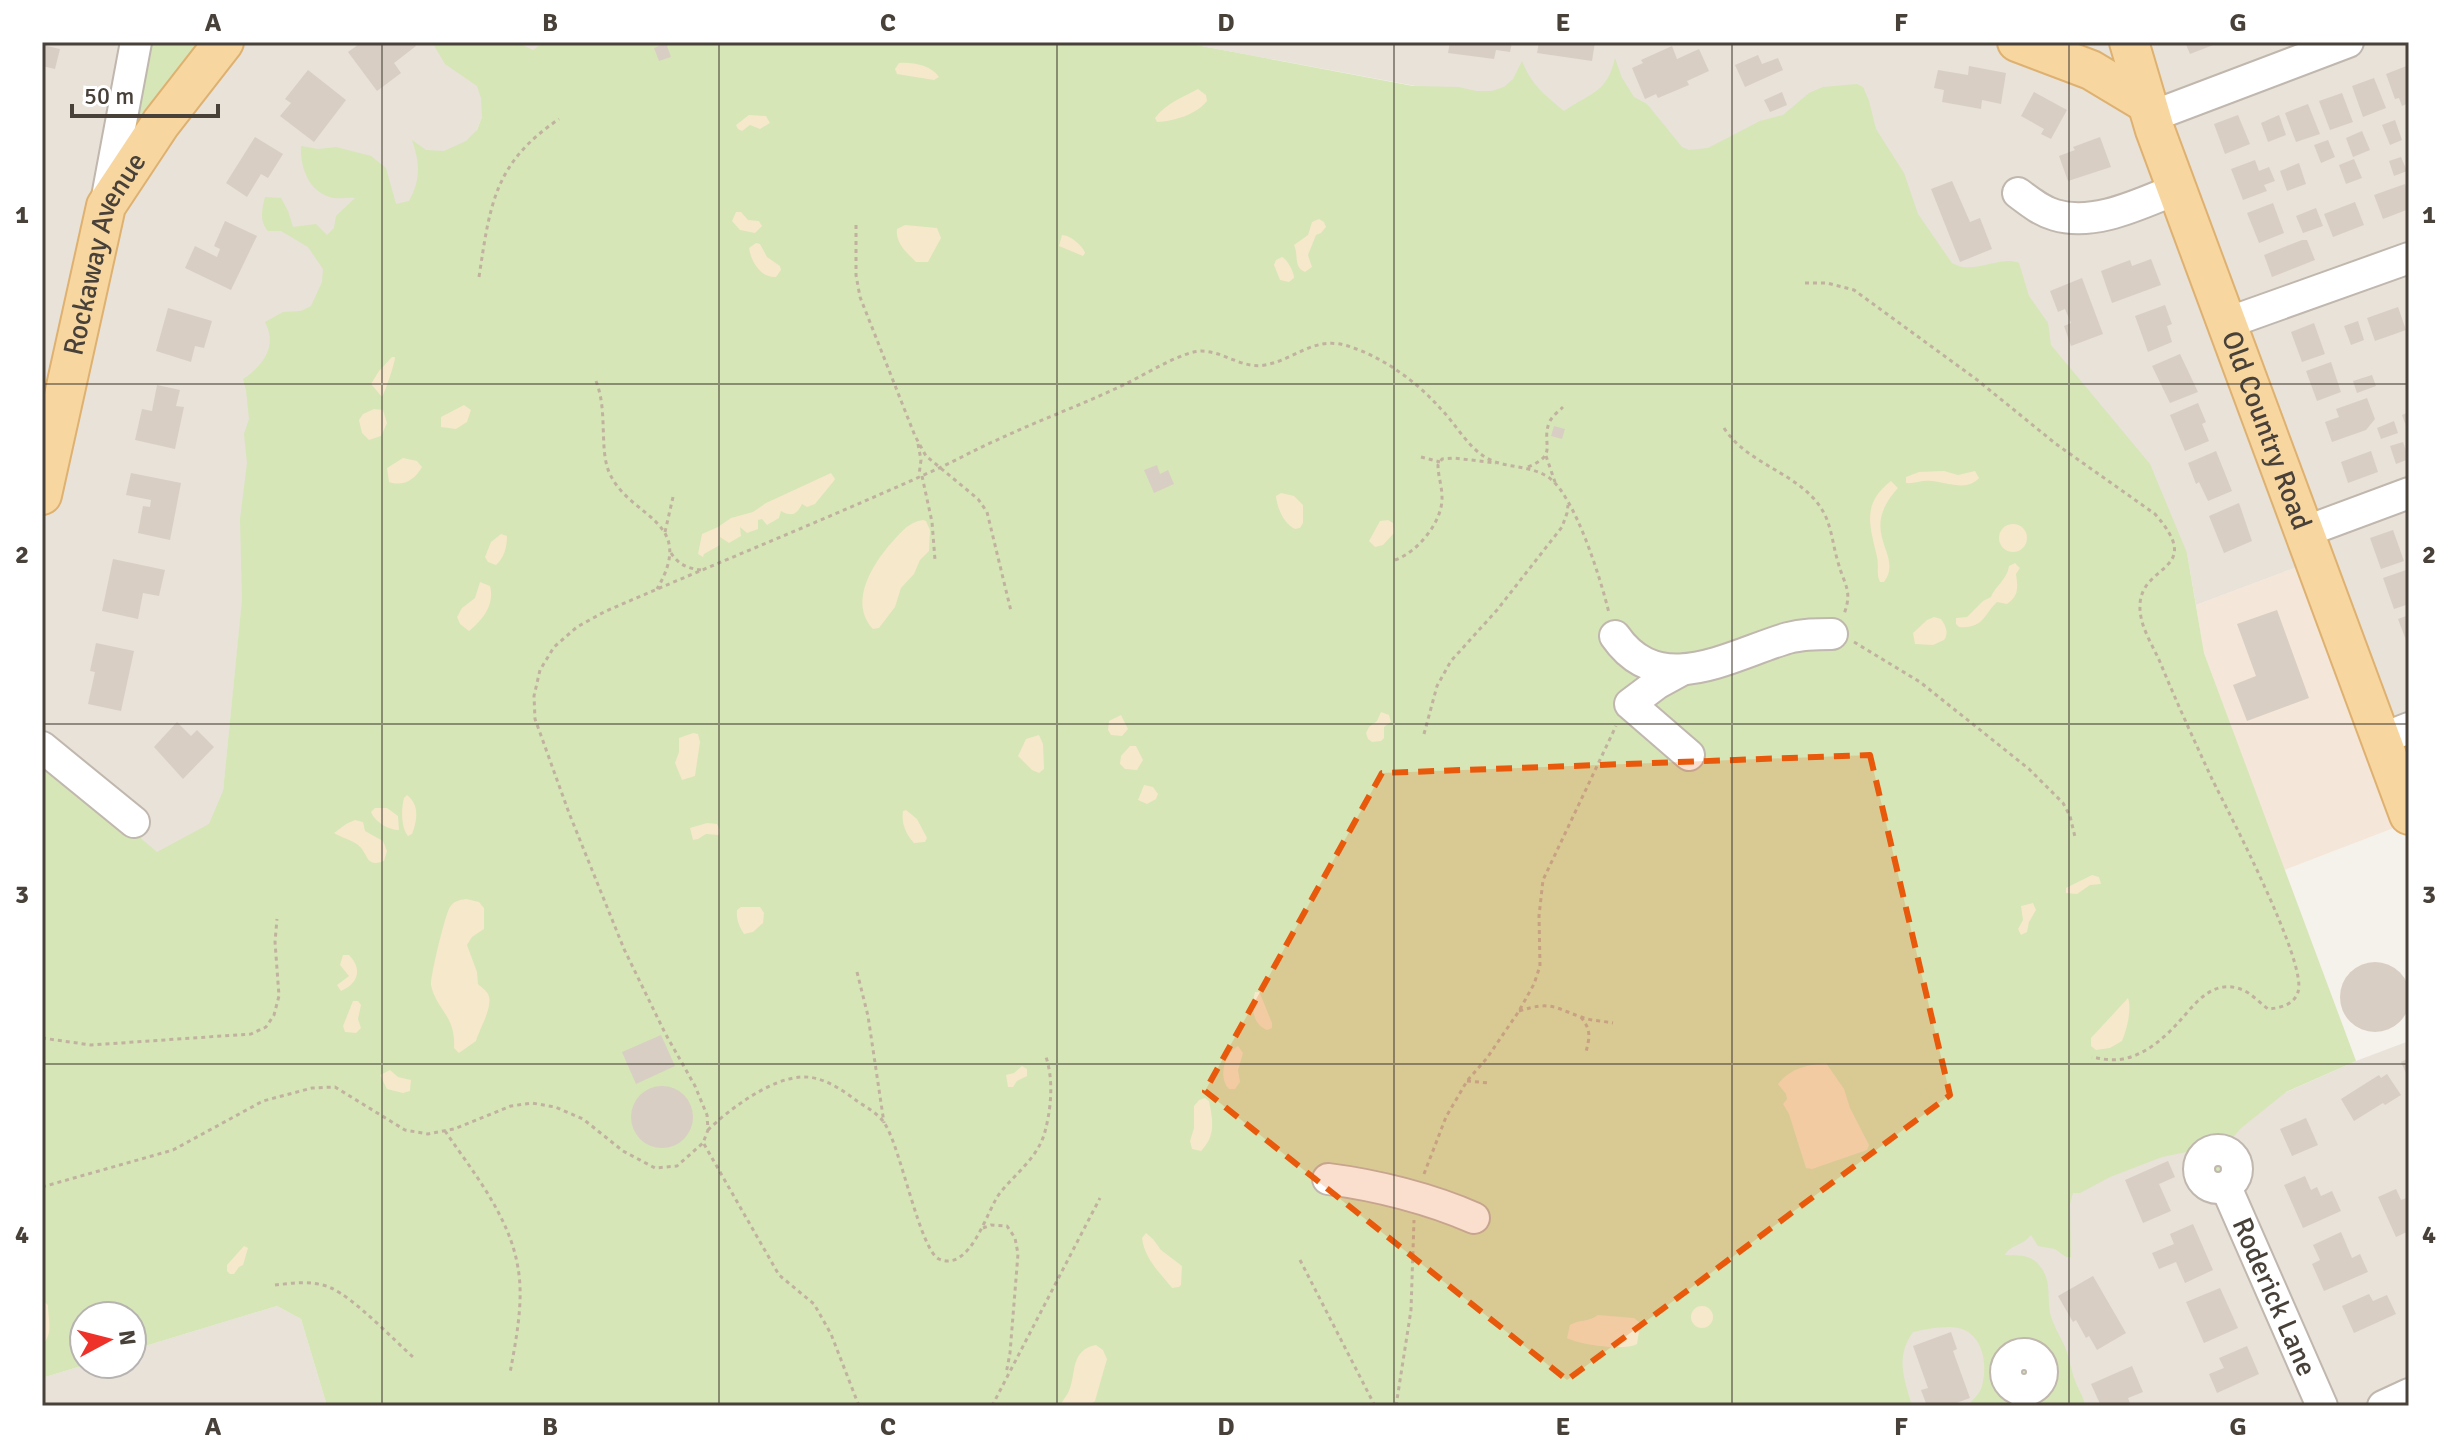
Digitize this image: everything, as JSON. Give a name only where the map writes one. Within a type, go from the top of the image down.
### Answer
[{"type":"main road","name":"Rockaway Avenue","points":[[43,486],[106,206],[161,123],[224,42]]},
{"type":"main road","points":[[2017,42],[2091,70],[2148,110]]},
{"type":"main road","name":"Old Country Road","points":[[2129,42],[2148,110],[2304,532],[2395,734],[2409,815]]},
{"type":"street","points":[[106,206],[136,42]]},
{"type":"street","points":[[2148,110],[2348,42]]},
{"type":"street","points":[[2018,193],[2057,216],[2075,218],[2122,210],[2177,189]]},
{"type":"street","points":[[2227,323],[2409,258]]},
{"type":"street","points":[[2304,532],[2409,493]]},
{"type":"street","points":[[1689,755],[1630,704],[1680,671],[1722,661],[1785,639],[1842,632]]},
{"type":"street","points":[[1615,636],[1622,647],[1636,658],[1680,671]]},
{"type":"street","points":[[42,747],[134,822]]},
{"type":"street","points":[[1328,1179],[1419,1198],[1474,1218]]},
{"type":"street","name":"Roderick Lane","points":[[2226,1187],[2322,1406]]},
{"type":"street","points":[[2383,1406],[2409,1394]]},
{"type":"path","points":[[479,277],[487,225],[503,176],[539,133],[559,119]]},
{"type":"path","points":[[856,225],[856,275],[860,297],[917,440],[938,469],[978,499],[987,512],[1011,611]]},
{"type":"path","points":[[1805,283],[1827,283],[1854,290],[1886,311],[2056,444],[2155,514],[2168,529],[2173,541],[2174,556],[2169,565],[2147,584],[2141,595],[2141,619],[2296,961],[2298,992],[2291,1002],[2268,1009],[2246,991],[2233,987],[2208,991],[2197,999],[2176,1025],[2142,1052],[2125,1059],[2092,1057]]},
{"type":"path","points":[[708,1130],[707,1115],[695,1086],[624,949],[535,719],[534,696],[540,670],[554,647],[577,627],[656,589],[938,469],[995,440],[1120,387],[1190,353],[1204,350],[1257,366],[1269,365],[1321,343],[1353,347],[1409,379],[1440,407],[1485,457],[1507,464]]},
{"type":"path","points":[[596,381],[602,396],[608,471],[619,488],[651,516],[665,534],[670,562],[656,589]]},
{"type":"path","points":[[1527,467],[1546,456],[1549,449],[1548,425],[1563,407]]},
{"type":"path","points":[[1724,428],[1731,440],[1758,461],[1803,487],[1825,515],[1849,594],[1842,632],[1920,682],[2029,769],[2063,803],[2075,837]]},
{"type":"path","points":[[917,440],[920,477],[932,522],[935,560]]},
{"type":"path","points":[[1546,456],[1555,483],[1568,502],[1594,565],[1615,636]]},
{"type":"path","points":[[1421,457],[1440,462]]},
{"type":"path","points":[[1395,560],[1413,549],[1435,522],[1442,497],[1438,476],[1442,459],[1527,467],[1555,483]]},
{"type":"path","points":[[665,534],[673,497]]},
{"type":"path","points":[[1424,734],[1437,686],[1451,661],[1497,610],[1562,527],[1568,502]]},
{"type":"path","points":[[669,550],[677,563],[701,570]]},
{"type":"path","points":[[1396,1406],[1411,1310],[1414,1220],[1422,1179],[1446,1117],[1534,984],[1540,966],[1539,916],[1543,880],[1621,715],[1630,704]]},
{"type":"path","points":[[42,1038],[91,1045],[251,1034],[266,1027],[274,1015],[279,996],[275,942],[277,919]]},
{"type":"path","points":[[857,972],[868,1016],[884,1123],[911,1191],[922,1237],[939,1259],[951,1260],[967,1251],[983,1228],[999,1194],[1033,1156],[1043,1138],[1050,1092],[1050,1069],[1046,1057]]},
{"type":"path","points":[[1519,1011],[1551,1005],[1581,1017],[1613,1023]]},
{"type":"path","points":[[1581,1017],[1589,1027],[1586,1052]]},
{"type":"path","points":[[42,1187],[173,1150],[263,1101],[312,1088],[335,1087],[405,1130],[428,1134],[445,1131],[511,1106],[532,1103],[555,1107],[583,1119],[623,1151],[655,1168],[677,1166],[703,1143],[708,1130],[721,1117],[762,1090],[785,1080],[802,1077],[822,1080],[845,1092],[884,1123]]},
{"type":"path","points":[[1467,1081],[1490,1083]]},
{"type":"path","points":[[445,1131],[494,1204],[512,1243],[518,1269],[519,1297],[510,1373]]},
{"type":"path","points":[[703,1143],[779,1275],[814,1304],[831,1334],[859,1406]]},
{"type":"path","points":[[992,1406],[1100,1198]]},
{"type":"path","points":[[983,1228],[1007,1226],[1015,1238],[1018,1254],[1005,1381]]},
{"type":"path","points":[[1300,1260],[1375,1406]]},
{"type":"path","points":[[275,1285],[295,1283],[332,1288],[414,1358]]},
{"type":"highlighted area","points":[[1870,755],[1950,1095],[1567,1380],[1205,1091],[1382,773]]},
{"type":"shaded area","points":[[42,42],[544,42],[509,69],[482,117],[470,147],[249,532],[219,832],[42,913]]},
{"type":"shaded area","points":[[1180,42],[2409,42],[2409,822],[2311,562],[2196,605],[2187,553],[1960,275],[1895,182],[1680,170],[1554,112]]},
{"type":"shaded area","points":[[2311,562],[2409,822],[2284,870],[2204,653],[2196,605]]},
{"type":"shaded area","points":[[2409,1041],[2409,1406],[1806,1406],[2062,1192],[2356,1061]]},
{"type":"shaded area","points":[[277,1306],[301,1319],[327,1406],[42,1406],[42,1378],[68,1370],[68,1380],[148,1380],[148,1345]]},
{"type":"green space","points":[[145,42],[209,42],[122,161]]},
{"type":"green space","points":[[432,42],[516,42],[533,50],[544,42],[1180,42],[1413,86],[1458,87],[1476,91],[1504,87],[1513,79],[1522,61],[1534,83],[1564,111],[1603,85],[1615,58],[1622,78],[1634,97],[1647,104],[1682,147],[1689,150],[1708,148],[1760,121],[1783,115],[1809,93],[1823,87],[1857,84],[1863,87],[1876,129],[1904,173],[1918,214],[1952,263],[1978,267],[2004,261],[2019,263],[2029,296],[2048,323],[2051,345],[2150,464],[2187,553],[2204,653],[2356,1061],[2286,1092],[2231,1140],[2221,1145],[2162,1157],[2110,1177],[2080,1193],[2073,1193],[2070,1204],[2071,1257],[2055,1249],[2038,1246],[2031,1235],[2007,1251],[2005,1255],[2032,1259],[2043,1271],[2051,1318],[2065,1347],[2085,1406],[1966,1406],[1978,1395],[1982,1386],[1984,1359],[1973,1336],[1958,1328],[1947,1327],[1913,1332],[1907,1341],[1903,1368],[1912,1406],[327,1406],[301,1319],[277,1306],[148,1345],[148,1300],[68,1300],[68,1370],[42,1378],[42,755],[157,852],[209,824],[223,791],[242,599],[240,519],[247,463],[244,434],[249,419],[243,379],[257,368],[266,355],[270,339],[265,322],[283,312],[301,311],[311,306],[322,282],[323,269],[308,247],[281,231],[268,231],[265,227],[262,215],[265,197],[281,198],[293,227],[316,224],[327,235],[334,228],[336,216],[355,198],[333,198],[316,189],[304,169],[301,146],[318,149],[336,147],[371,156],[386,168],[396,204],[409,201],[418,171],[412,140],[426,150],[444,151],[466,141],[477,130],[482,117],[477,86],[445,64]]},
{"type":"green space","points":[[2218,1153],[2229,1158],[2234,1169],[2229,1180],[2218,1185],[2207,1180],[2202,1169],[2207,1158]]},
{"type":"sand","points":[[899,63],[921,65],[939,77],[934,80],[897,74],[895,69]]},
{"type":"sand","points":[[1198,89],[1206,95],[1207,101],[1202,106],[1184,116],[1157,122],[1155,118],[1164,109]]},
{"type":"sand","points":[[749,115],[766,116],[770,123],[760,129],[750,125],[742,131],[738,129],[736,125]]},
{"type":"sand","points":[[736,212],[741,212],[748,220],[759,221],[762,226],[755,233],[740,230],[732,221]]},
{"type":"sand","points":[[1319,219],[1326,227],[1316,235],[1308,255],[1312,267],[1305,272],[1298,264],[1294,245],[1308,235],[1312,222]]},
{"type":"sand","points":[[905,225],[937,228],[941,238],[928,262],[916,262],[900,243],[897,229]]},
{"type":"sand","points":[[1062,235],[1079,244],[1085,253],[1083,256],[1059,246]]},
{"type":"sand","points":[[760,244],[767,257],[780,266],[776,277],[766,275],[754,264],[749,248]]},
{"type":"sand","points":[[1282,257],[1294,275],[1289,282],[1280,280],[1274,265]]},
{"type":"sand","points":[[395,357],[382,397],[371,384]]},
{"type":"sand","points":[[464,405],[471,410],[467,422],[456,429],[441,427],[441,417]]},
{"type":"sand","points":[[374,409],[383,410],[387,423],[381,436],[369,440],[362,433],[359,420],[363,414]]},
{"type":"sand","points":[[403,458],[417,461],[422,467],[408,481],[399,484],[389,482],[387,468]]},
{"type":"sand","points":[[1944,471],[1958,475],[1975,471],[1979,478],[1969,485],[1928,481],[1906,483],[1906,477],[1919,472]]},
{"type":"sand","points":[[831,473],[835,479],[815,504],[807,507],[802,504],[793,514],[781,511],[779,518],[767,525],[762,519],[758,520],[758,529],[747,533],[740,527],[741,536],[729,543],[720,537],[720,545],[703,557],[698,554],[702,534]]},
{"type":"sand","points":[[1891,481],[1898,488],[1886,504],[1881,518],[1889,572],[1884,582],[1880,582],[1870,516],[1875,498]]},
{"type":"sand","points":[[1281,493],[1294,496],[1303,505],[1300,528],[1291,527],[1282,515],[1276,496]]},
{"type":"sand","points":[[923,520],[930,530],[929,551],[901,588],[895,607],[879,628],[873,629],[863,607],[863,595],[871,571],[903,530]]},
{"type":"sand","points":[[1380,521],[1393,523],[1394,533],[1383,545],[1375,547],[1369,541]]},
{"type":"sand","points":[[2013,524],[2023,528],[2027,538],[2023,548],[2013,552],[2003,548],[1999,538],[2003,528]]},
{"type":"sand","points":[[501,534],[507,536],[506,544],[503,556],[496,565],[485,557],[491,542]]},
{"type":"sand","points":[[2015,563],[2020,568],[2016,574],[2014,598],[2007,604],[1997,602],[1974,626],[1959,627],[1956,618],[1967,617],[1991,597],[2009,566]]},
{"type":"sand","points":[[480,582],[490,586],[491,599],[483,617],[469,631],[457,617],[462,608],[475,598]]},
{"type":"sand","points":[[1934,617],[1941,619],[1945,627],[1944,640],[1933,645],[1915,644],[1913,633]]},
{"type":"sand","points":[[1381,712],[1389,715],[1391,722],[1384,727],[1384,738],[1372,742],[1366,733]]},
{"type":"sand","points":[[1121,715],[1128,729],[1122,736],[1111,735],[1109,721]]},
{"type":"sand","points":[[698,734],[700,742],[695,776],[682,780],[675,763],[679,738]]},
{"type":"sand","points":[[1039,735],[1043,744],[1044,769],[1039,773],[1018,756],[1026,739]]},
{"type":"sand","points":[[1130,746],[1136,746],[1143,760],[1137,770],[1125,769],[1120,764],[1121,756]]},
{"type":"sand","points":[[1144,785],[1153,787],[1158,794],[1147,804],[1138,800]]},
{"type":"sand","points":[[407,795],[414,803],[416,813],[412,834],[408,836],[402,813]]},
{"type":"sand","points":[[375,808],[387,808],[398,816],[399,830],[379,822],[371,812]]},
{"type":"sand","points":[[903,811],[917,819],[927,838],[925,842],[914,843],[909,836],[903,820]]},
{"type":"sand","points":[[355,820],[363,822],[365,831],[383,841],[387,851],[384,861],[373,863],[358,845],[334,833]]},
{"type":"sand","points":[[707,823],[717,824],[719,835],[706,834],[693,840],[690,828]]},
{"type":"sand","points":[[2092,875],[2099,877],[2101,884],[2090,885],[2077,894],[2066,893],[2066,888]]},
{"type":"sand","points":[[466,899],[479,902],[484,908],[484,929],[467,945],[478,984],[488,994],[489,1004],[476,1041],[459,1053],[454,1048],[449,1020],[431,985],[438,946],[450,907]]},
{"type":"sand","points":[[2033,903],[2036,910],[2027,932],[2021,935],[2018,929],[2023,920],[2021,906]]},
{"type":"sand","points":[[741,907],[760,907],[764,913],[763,923],[753,932],[744,934],[741,928],[737,910]]},
{"type":"sand","points":[[343,955],[349,955],[353,960],[357,976],[341,991],[337,985],[349,976],[340,965]]},
{"type":"sand","points":[[1255,992],[1259,992],[1272,1023],[1272,1028],[1267,1030],[1258,1024],[1254,1014]]},
{"type":"sand","points":[[2128,998],[2128,1019],[2122,1041],[2110,1048],[2096,1050],[2091,1046],[2091,1038]]},
{"type":"sand","points":[[353,1001],[361,1005],[358,1019],[361,1028],[356,1033],[345,1032],[343,1026]]},
{"type":"sand","points":[[1238,1046],[1243,1053],[1238,1070],[1240,1082],[1235,1089],[1229,1089],[1224,1078],[1224,1066],[1229,1054]]},
{"type":"sand","points":[[1826,1063],[1844,1089],[1869,1145],[1867,1150],[1812,1169],[1806,1168],[1783,1104],[1786,1094],[1778,1084],[1800,1068]]},
{"type":"sand","points":[[1022,1066],[1027,1069],[1027,1076],[1013,1087],[1008,1087],[1006,1075]]},
{"type":"sand","points":[[390,1070],[398,1077],[411,1080],[410,1091],[403,1093],[387,1089],[380,1075]]},
{"type":"sand","points":[[1205,1098],[1209,1101],[1212,1128],[1209,1140],[1201,1151],[1192,1149],[1190,1141],[1194,1128],[1194,1106]]},
{"type":"sand","points":[[1146,1233],[1182,1266],[1179,1287],[1172,1288],[1149,1259],[1142,1238]]},
{"type":"sand","points":[[244,1246],[248,1248],[243,1265],[230,1274],[227,1265]]},
{"type":"sand","points":[[42,1300],[48,1305],[50,1326],[42,1345]]},
{"type":"sand","points":[[1702,1306],[1710,1309],[1713,1317],[1710,1325],[1702,1328],[1694,1325],[1691,1317],[1694,1309]]},
{"type":"sand","points":[[1598,1315],[1634,1318],[1640,1326],[1637,1344],[1602,1346],[1567,1338],[1570,1325]]},
{"type":"sand","points":[[1096,1345],[1103,1350],[1107,1359],[1095,1401],[1088,1406],[1060,1406],[1069,1390],[1078,1356]]},
{"type":"building","points":[[42,42],[60,49],[55,69],[42,66]]},
{"type":"building","points":[[362,42],[413,42],[416,46],[394,63],[401,73],[377,91],[348,52]]},
{"type":"building","points":[[1450,42],[1512,42],[1510,52],[1496,50],[1494,59],[1448,53]]},
{"type":"building","points":[[1539,42],[1595,42],[1592,61],[1537,53]]},
{"type":"building","points":[[2185,42],[2221,42],[2190,54]]},
{"type":"building","points":[[666,43],[671,57],[659,61],[654,48]]},
{"type":"building","points":[[1672,46],[1677,59],[1699,49],[1709,71],[1687,81],[1689,85],[1658,98],[1656,94],[1645,99],[1632,68],[1643,63],[1641,60]]},
{"type":"building","points":[[1758,55],[1762,64],[1778,58],[1783,70],[1745,87],[1735,65]]},
{"type":"building","points":[[2409,65],[2409,103],[2402,106],[2399,98],[2395,99],[2386,74]]},
{"type":"building","points":[[1969,66],[2006,73],[2001,104],[1982,100],[1981,109],[1942,102],[1944,90],[1934,88],[1938,70],[1968,75]]},
{"type":"building","points":[[308,70],[346,100],[314,142],[280,116],[291,103],[285,99]]},
{"type":"building","points":[[2374,78],[2386,108],[2363,117],[2352,86]]},
{"type":"building","points":[[1782,92],[1787,105],[1770,112],[1764,100]]},
{"type":"building","points":[[2034,92],[2067,110],[2051,139],[2041,134],[2044,129],[2021,116]]},
{"type":"building","points":[[2342,93],[2353,122],[2330,130],[2319,101]]},
{"type":"building","points":[[2308,104],[2320,134],[2296,142],[2285,113]]},
{"type":"building","points":[[2238,115],[2250,144],[2225,154],[2214,124]]},
{"type":"building","points":[[2279,115],[2286,135],[2268,142],[2261,123]]},
{"type":"building","points":[[2395,120],[2402,140],[2390,145],[2382,125]]},
{"type":"building","points":[[2362,131],[2370,150],[2353,157],[2346,138]]},
{"type":"building","points":[[255,137],[283,154],[268,178],[261,174],[247,197],[226,183]]},
{"type":"building","points":[[2100,137],[2111,167],[2068,181],[2059,156]]},
{"type":"building","points":[[2328,140],[2335,157],[2321,163],[2314,145]]},
{"type":"building","points":[[2401,157],[2407,171],[2394,176],[2389,161]]},
{"type":"building","points":[[2354,159],[2362,178],[2346,184],[2339,165]]},
{"type":"building","points":[[2255,160],[2259,171],[2269,167],[2275,181],[2264,185],[2267,191],[2243,200],[2231,169]]},
{"type":"building","points":[[2299,163],[2306,184],[2287,191],[2280,171]]},
{"type":"building","points":[[1952,181],[1970,222],[1980,218],[1992,249],[1960,262],[1931,189]]},
{"type":"building","points":[[2405,184],[2409,209],[2383,219],[2374,195]]},
{"type":"building","points":[[2355,202],[2364,225],[2333,237],[2324,214]]},
{"type":"building","points":[[2273,203],[2284,233],[2259,243],[2247,213]]},
{"type":"building","points":[[2316,208],[2323,226],[2303,233],[2296,216]]},
{"type":"building","points":[[225,221],[257,236],[231,290],[185,268],[195,246],[217,257],[220,249],[214,246]]},
{"type":"building","points":[[2307,240],[2315,260],[2272,277],[2264,255]]},
{"type":"building","points":[[2151,259],[2161,285],[2112,303],[2101,271],[2130,260],[2132,266]]},
{"type":"building","points":[[2082,278],[2103,334],[2071,346],[2064,326],[2071,323],[2065,309],[2058,312],[2050,291]]},
{"type":"building","points":[[2165,305],[2172,324],[2167,326],[2172,342],[2148,352],[2135,316]]},
{"type":"building","points":[[2398,307],[2406,330],[2375,341],[2367,318]]},
{"type":"building","points":[[168,308],[212,321],[204,348],[195,346],[191,362],[156,351]]},
{"type":"building","points":[[2358,321],[2364,340],[2351,345],[2344,326]]},
{"type":"building","points":[[2314,323],[2325,354],[2302,362],[2291,332]]},
{"type":"building","points":[[2180,354],[2198,392],[2170,403],[2152,366]]},
{"type":"building","points":[[2331,362],[2341,392],[2317,401],[2306,371]]},
{"type":"building","points":[[2372,375],[2376,386],[2357,393],[2353,381]]},
{"type":"building","points":[[157,385],[180,390],[176,406],[184,407],[175,449],[135,440],[142,409],[152,411]]},
{"type":"building","points":[[2367,398],[2375,419],[2366,430],[2332,442],[2325,422],[2339,417],[2336,409]]},
{"type":"building","points":[[2198,403],[2206,422],[2202,424],[2209,441],[2185,451],[2170,415]]},
{"type":"building","points":[[2409,412],[2409,434],[2402,415]]},
{"type":"building","points":[[2394,421],[2398,433],[2381,439],[2377,428]]},
{"type":"building","points":[[1554,426],[1565,429],[1562,439],[1551,436]]},
{"type":"building","points":[[2403,442],[2409,459],[2396,464],[2390,446]]},
{"type":"building","points":[[2216,451],[2232,491],[2208,501],[2199,482],[2196,484],[2188,463]]},
{"type":"building","points":[[2371,451],[2378,472],[2348,483],[2341,462]]},
{"type":"building","points":[[1157,465],[1160,474],[1168,470],[1174,484],[1154,493],[1144,470]]},
{"type":"building","points":[[131,473],[181,483],[170,540],[138,533],[143,506],[150,507],[151,500],[126,495]]},
{"type":"building","points":[[2239,503],[2252,541],[2224,553],[2209,516]]},
{"type":"building","points":[[2393,530],[2404,561],[2381,569],[2370,538]]},
{"type":"building","points":[[113,559],[165,570],[159,596],[143,593],[138,619],[102,611]]},
{"type":"building","points":[[2406,570],[2409,604],[2394,609],[2383,578]]},
{"type":"building","points":[[2277,610],[2309,698],[2247,721],[2233,685],[2256,676],[2237,624]]},
{"type":"building","points":[[2409,615],[2409,648],[2398,619]]},
{"type":"building","points":[[96,643],[134,651],[121,711],[88,704],[95,672],[90,671]]},
{"type":"building","points":[[177,722],[191,736],[197,730],[214,747],[183,779],[154,747]]},
{"type":"building","points":[[2375,962],[2400,972],[2410,997],[2400,1022],[2375,1032],[2350,1022],[2340,997],[2350,972]]},
{"type":"building","points":[[661,1035],[675,1066],[636,1084],[622,1052]]},
{"type":"building","points":[[2409,1058],[2409,1080],[2401,1062]]},
{"type":"building","points":[[2387,1074],[2401,1095],[2354,1121],[2341,1099],[2379,1075],[2381,1078]]},
{"type":"building","points":[[662,1086],[684,1095],[693,1117],[684,1139],[662,1148],[640,1139],[631,1117],[640,1095]]},
{"type":"building","points":[[2306,1118],[2318,1145],[2292,1156],[2280,1129]]},
{"type":"building","points":[[2168,1161],[2175,1177],[2159,1184],[2171,1211],[2143,1223],[2125,1180]]},
{"type":"building","points":[[2305,1176],[2311,1190],[2317,1187],[2321,1196],[2332,1191],[2341,1211],[2303,1228],[2284,1185]]},
{"type":"building","points":[[2396,1189],[2401,1200],[2409,1197],[2409,1231],[2396,1237],[2378,1197]]},
{"type":"building","points":[[2193,1224],[2213,1270],[2185,1283],[2176,1262],[2159,1269],[2152,1253],[2174,1244],[2170,1234]]},
{"type":"building","points":[[2341,1232],[2352,1258],[2360,1254],[2368,1272],[2324,1291],[2312,1264],[2320,1260],[2313,1245]]},
{"type":"building","points":[[2093,1276],[2126,1333],[2097,1350],[2076,1320],[2073,1322],[2058,1296]]},
{"type":"building","points":[[2220,1288],[2238,1328],[2204,1343],[2186,1302]]},
{"type":"building","points":[[2369,1294],[2373,1301],[2387,1295],[2396,1314],[2354,1333],[2342,1306]]},
{"type":"building","points":[[1951,1332],[1957,1349],[1953,1351],[1970,1398],[1948,1406],[1927,1406],[1921,1390],[1928,1388],[1913,1346]]},
{"type":"building","points":[[2247,1346],[2259,1374],[2217,1393],[2209,1374],[2224,1368],[2219,1358]]},
{"type":"building","points":[[2132,1366],[2143,1392],[2128,1398],[2131,1406],[2101,1406],[2091,1384]]}]
